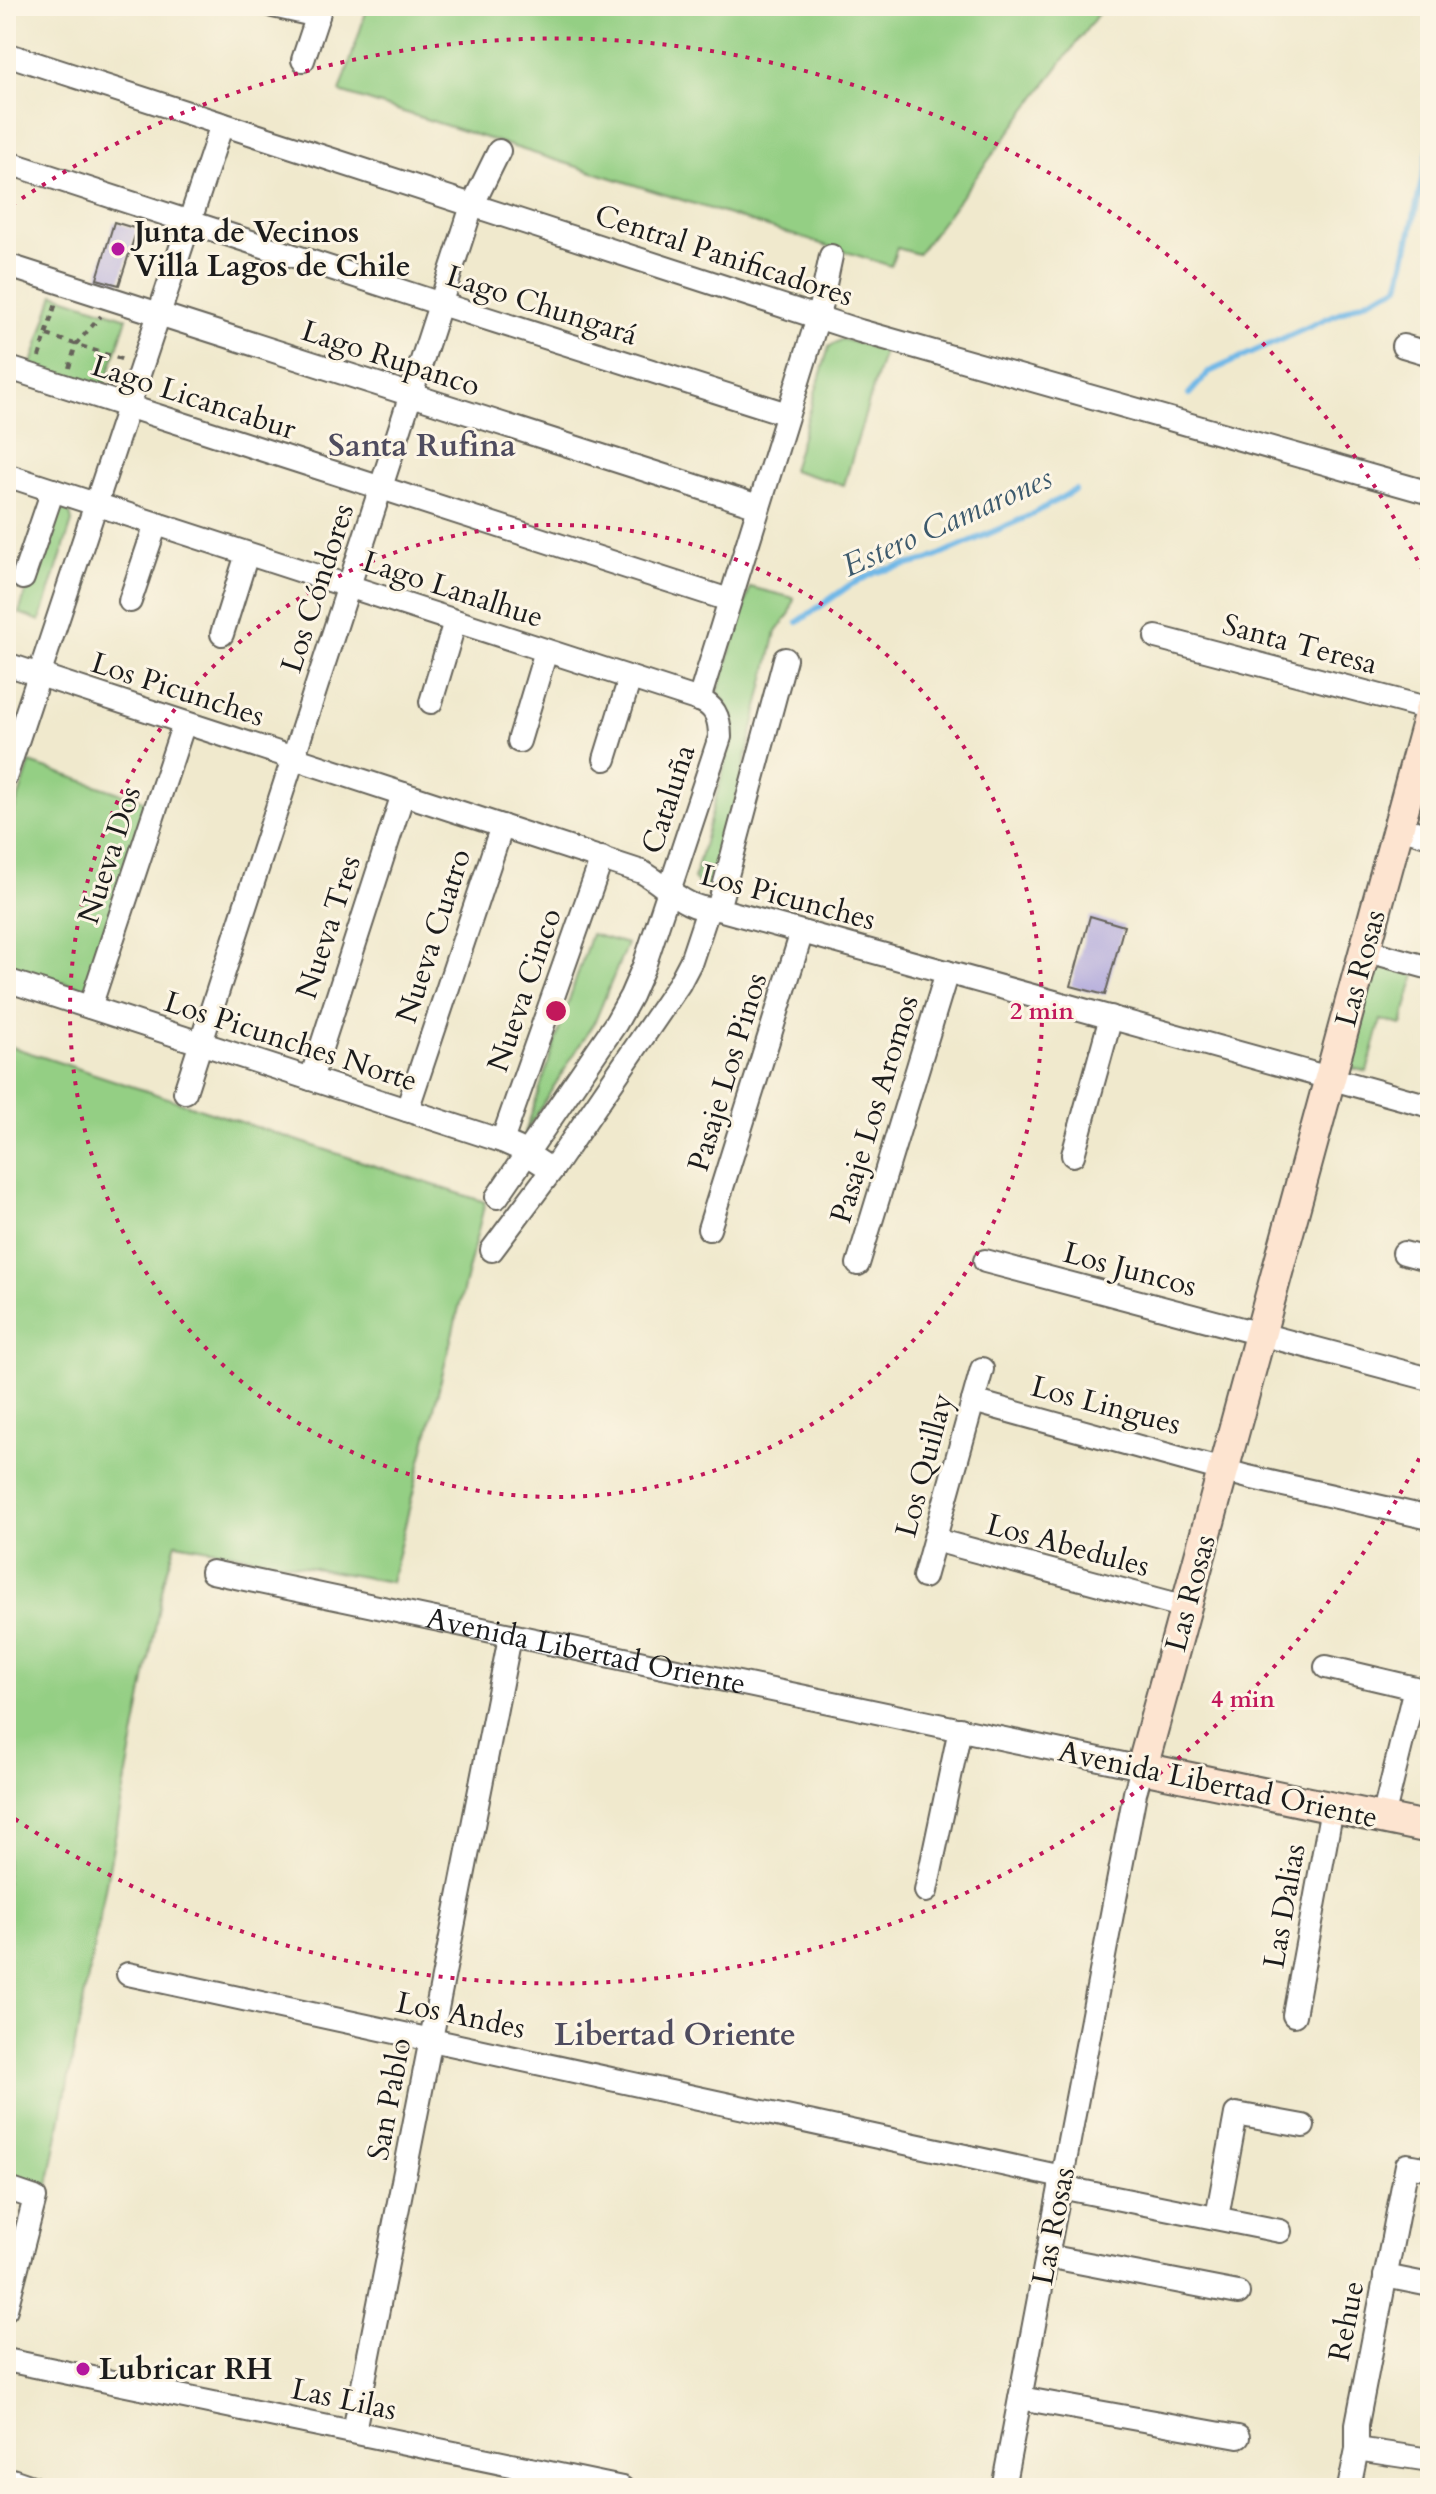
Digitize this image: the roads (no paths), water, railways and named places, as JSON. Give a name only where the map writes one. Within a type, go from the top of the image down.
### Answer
[{"type":"main road","name":"Las Rosas","points":[[1142,1768],[1430,710]]},
{"type":"main road","name":"Avenida Libertad Oriente","points":[[1142,1768],[1430,1828]]},
{"type":"street","points":[[273,6],[319,11],[303,60]]},
{"type":"street","name":"Central Panificadores","points":[[6,54],[818,317],[1430,493]]},
{"type":"street","points":[[6,775],[222,124]]},
{"type":"street","name":"Los Cóndores","points":[[185,1092],[472,206],[499,151]]},
{"type":"street","name":"Lago Chungará","points":[[6,162],[787,414]]},
{"type":"street","points":[[699,700],[818,317],[831,256]]},
{"type":"street","name":"Lago Rupanco","points":[[6,265],[758,506]]},
{"type":"street","points":[[1403,346],[1430,354]]},
{"type":"street","name":"Lago Licancabur","points":[[15,370],[729,600]]},
{"type":"street","name":"Lago Lanalhue","points":[[6,475],[699,700]]},
{"type":"street","points":[[23,578],[53,490]]},
{"type":"street","points":[[130,601],[156,524]]},
{"type":"street","points":[[222,634],[247,554]]},
{"type":"street","points":[[431,702],[455,621]]},
{"type":"street","name":"Santa Teresa","points":[[1156,637],[1430,710]]},
{"type":"street","points":[[519,741],[546,651]]},
{"type":"street","points":[[492,1250],[552,1170],[679,984],[691,961],[713,910],[785,659]]},
{"type":"street","name":"Los Picunches","points":[[6,664],[642,872],[690,905],[802,932],[1430,1106]]},
{"type":"street","points":[[605,759],[630,678]]},
{"type":"street","name":"Cataluña","points":[[497,1197],[616,1023],[631,996],[670,890],[720,737],[720,722],[714,711],[699,700]]},
{"type":"street","name":"Nueva Dos","points":[[90,1007],[184,723]]},
{"type":"street","name":"Nueva Tres","points":[[311,1079],[403,794]]},
{"type":"street","name":"Nueva Cuatro","points":[[407,1110],[502,826]]},
{"type":"street","points":[[1398,827],[1430,836]]},
{"type":"street","name":"Nueva Cinco","points":[[502,1141],[602,858]]},
{"type":"street","name":"Pasaje Los Pinos","points":[[709,1229],[802,932]]},
{"type":"street","points":[[1364,950],[1430,968]]},
{"type":"street","name":"Pasaje Los Aromos","points":[[858,1264],[947,972]]},
{"type":"street","name":"Los Picunches Norte","points":[[6,980],[502,1141],[552,1170]]},
{"type":"street","points":[[1073,1155],[1111,1017]]},
{"type":"street","points":[[1404,1253],[1430,1260]]},
{"type":"street","name":"Los Juncos","points":[[985,1261],[1430,1379]]},
{"type":"street","name":"Los Quillay","points":[[924,1577],[982,1369]]},
{"type":"street","name":"Los Lingues","points":[[973,1401],[1223,1469],[1430,1518]]},
{"type":"street","name":"Los Abedules","points":[[935,1540],[1186,1607]]},
{"type":"street","name":"Avenida Libertad Oriente","points":[[212,1572],[1142,1768]]},
{"type":"street","name":"San Pablo","points":[[354,2431],[510,1637]]},
{"type":"street","points":[[1326,1667],[1415,1688],[1383,1818]]},
{"type":"street","points":[[926,1891],[960,1729]]},
{"type":"street","name":"Las Rosas","points":[[1003,2488],[1142,1768]]},
{"type":"street","name":"Las Dalias","points":[[1294,2015],[1332,1808]]},
{"type":"street","name":"Los Andes","points":[[128,1974],[431,2039],[1280,2231]]},
{"type":"street","points":[[1217,2217],[1236,2114],[1303,2126]]},
{"type":"street","name":"Rehue","points":[[1349,2488],[1357,2449],[1357,2424],[1407,2165],[1430,2169]]},
{"type":"street","points":[[6,2188],[35,2198],[6,2309]]},
{"type":"street","points":[[1047,2256],[1238,2293]]},
{"type":"street","points":[[1385,2276],[1430,2285]]},
{"type":"street","name":"Las Lilas","points":[[6,2360],[622,2488]]},
{"type":"street","points":[[1020,2398],[1238,2437]]},
{"type":"street","points":[[1357,2449],[1430,2460]]},
{"type":"street","points":[[6,2478],[35,2488]]},
{"type":"waterway","name":"Estero Camarones","points":[[1189,394],[1209,372],[1399,286],[1430,144]]},
{"type":"waterway","name":"Estero Camarones","points":[[798,622],[850,585],[876,572],[928,560],[1029,516],[1075,490]]},
{"type":"place","name":"Junta de Vecinos Villa Lagos de Chile","points":[[118,249]]},
{"type":"place","name":"Lubricar RH","points":[[83,2369]]},
{"type":"district","name":"Santa Rufina","points":[[422,445]]},
{"type":"district","name":"Libertad Oriente","points":[[675,2034]]}]
